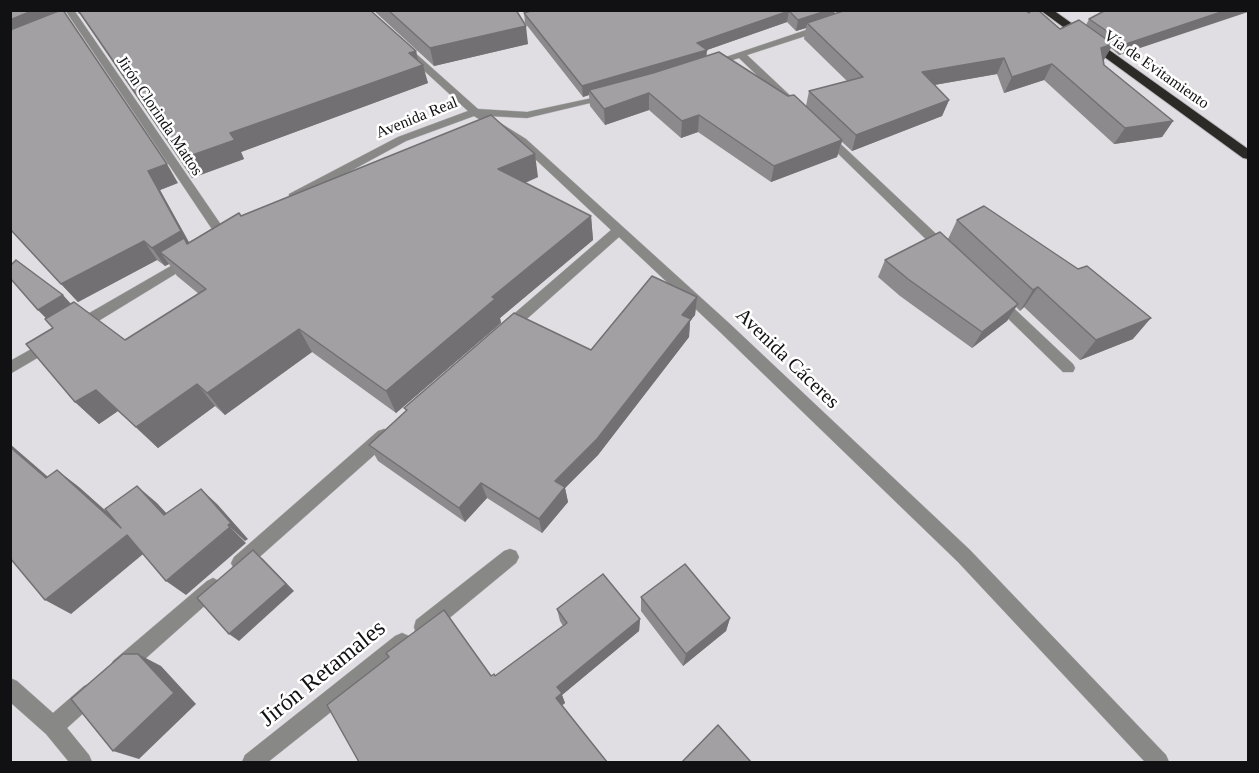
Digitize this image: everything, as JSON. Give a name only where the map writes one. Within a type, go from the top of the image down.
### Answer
[{"type":"highway","name":"Vía de Evitamiento","points":[[1045,10],[1248,155]]},
{"type":"street","name":"Jirón Clorinda Mattos","points":[[10,368],[219,241],[69,10]]},
{"type":"street","points":[[699,68],[836,23]]},
{"type":"street","name":"Avenida Cáceres","points":[[406,50],[475,112],[522,141],[725,328],[964,556],[1159,762]]},
{"type":"street","points":[[741,54],[801,112]]},
{"type":"street","name":"Avenida Real","points":[[284,203],[402,139],[475,112],[528,115],[616,93]]},
{"type":"street","points":[[818,128],[956,261]]},
{"type":"street","points":[[493,341],[619,230]]},
{"type":"street","points":[[991,294],[1068,368]]},
{"type":"street","points":[[53,727],[394,427]]},
{"type":"street","name":"Jirón Retamales","points":[[252,762],[510,557]]},
{"type":"street","points":[[10,688],[53,727],[82,762]]},
{"type":"building","points":[[10,10],[34,10],[10,20]]},
{"type":"building","points":[[61,10],[167,164],[148,171],[181,231],[152,248],[144,241],[61,284],[10,229],[10,30]]},
{"type":"building","points":[[78,10],[370,10],[416,51],[409,53],[423,65],[230,133],[235,140],[181,159]]},
{"type":"building","points":[[388,10],[516,10],[526,26],[430,48]]},
{"type":"building","points":[[534,10],[829,10],[798,20],[789,11],[697,43],[707,50],[582,86],[524,13]]},
{"type":"building","points":[[846,10],[1025,10],[1029,13],[1031,10],[1038,10],[1060,29],[1079,20],[1113,44],[1101,48],[1104,65],[1173,121],[1125,128],[1052,64],[1012,77],[1004,58],[922,72],[949,100],[856,135],[809,91],[863,77],[807,23]]},
{"type":"building","points":[[1106,10],[1227,10],[1126,44],[1089,19]]},
{"type":"building","points":[[719,52],[788,96],[794,95],[842,140],[774,166],[699,115],[682,121],[649,93],[604,109],[589,90]]},
{"type":"building","points":[[491,115],[535,154],[498,169],[591,216],[492,297],[495,299],[386,391],[299,329],[207,393],[197,384],[136,427],[96,390],[75,402],[26,344],[53,328],[45,319],[74,302],[125,340],[206,289],[160,252],[184,238],[187,244],[239,213],[241,216]]},
{"type":"building","points":[[984,206],[1078,269],[1087,266],[1151,318],[1096,340],[1038,287],[1033,290],[957,220]]},
{"type":"building","points":[[940,232],[1018,304],[982,332],[885,260]]},
{"type":"building","points":[[16,260],[63,295],[38,310],[10,278],[10,266]]},
{"type":"building","points":[[652,276],[697,297],[682,315],[691,319],[597,439],[555,481],[565,487],[539,519],[481,483],[459,508],[369,445],[407,410],[404,408],[514,313],[591,350]]},
{"type":"building","points":[[10,447],[46,478],[57,470],[121,528],[105,509],[137,486],[164,515],[201,489],[231,523],[228,525],[230,527],[166,581],[127,535],[45,600],[10,558]]},
{"type":"building","points":[[253,550],[286,584],[229,634],[197,598]]},
{"type":"building","points":[[685,564],[730,618],[686,654],[641,597]]},
{"type":"building","points":[[603,574],[640,619],[557,687],[562,693],[556,698],[607,762],[359,762],[327,705],[389,657],[386,653],[444,610],[491,676],[494,674],[495,676],[567,623],[557,609]]},
{"type":"building","points":[[123,654],[138,654],[174,693],[113,751],[71,699]]},
{"type":"building","points":[[718,725],[751,762],[682,762]]}]
